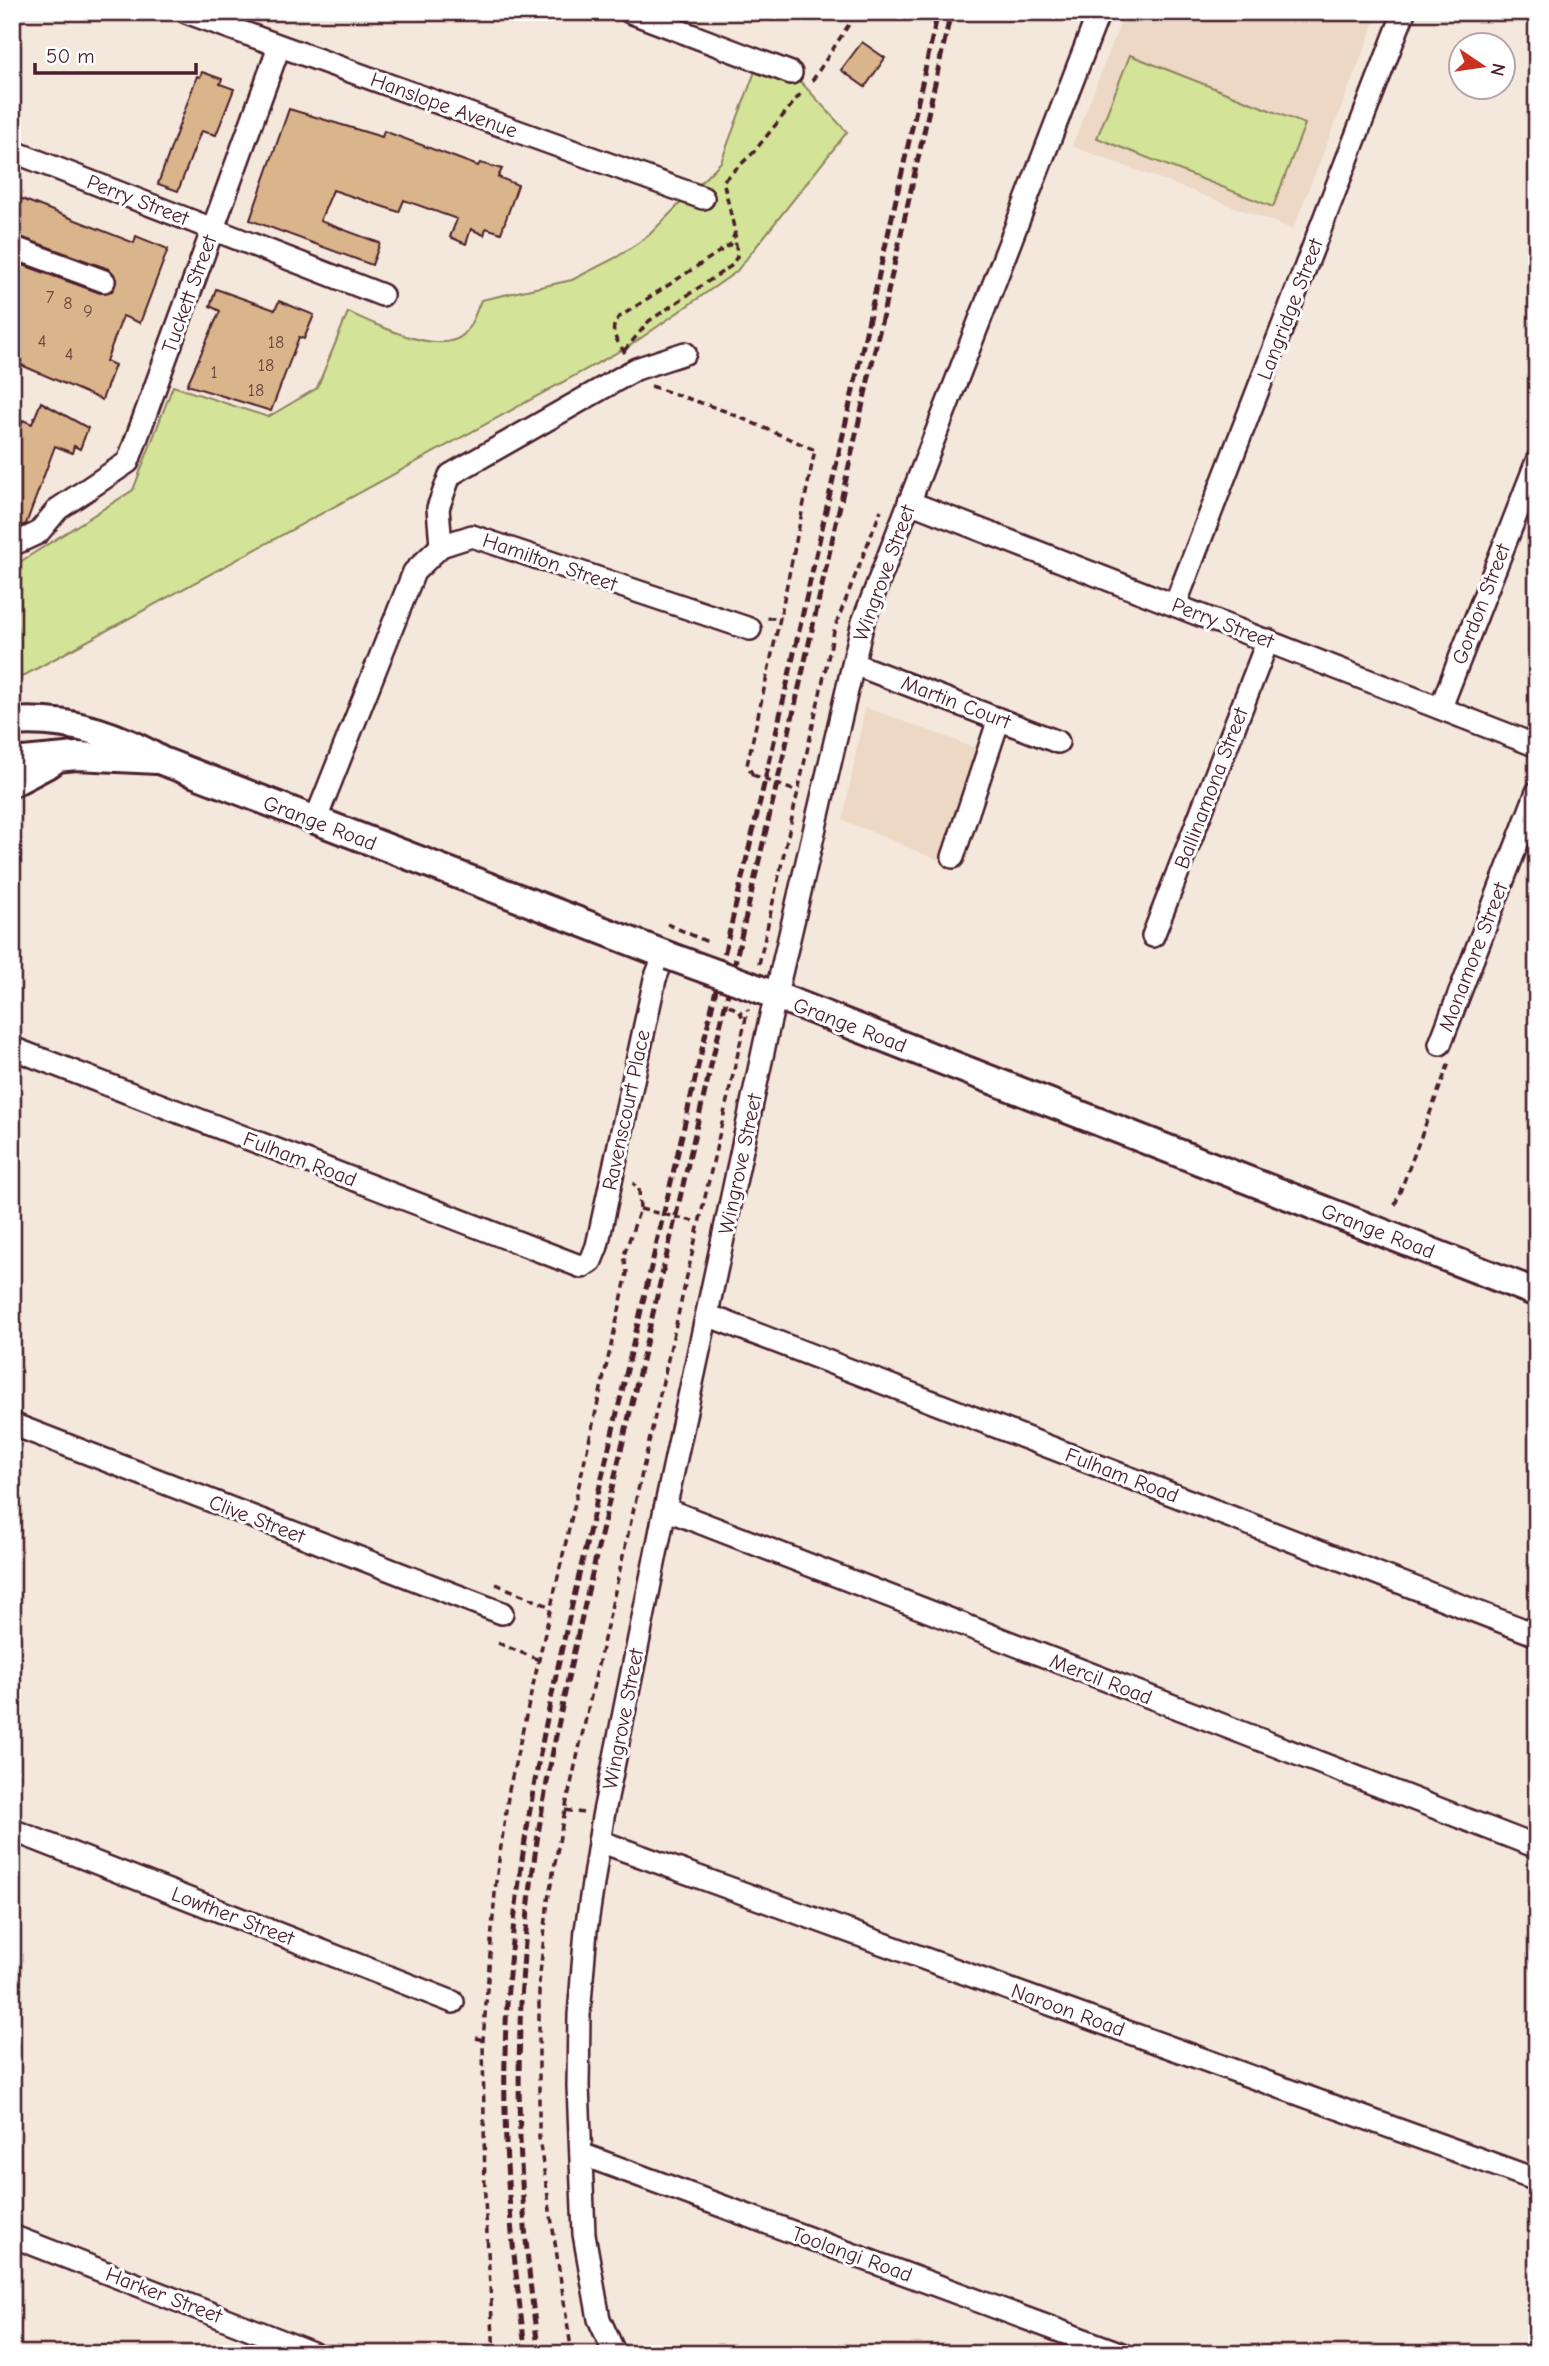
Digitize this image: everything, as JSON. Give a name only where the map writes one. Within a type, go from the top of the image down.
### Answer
[{"type":"main road","name":"Grange Road","points":[[12,722],[54,722],[108,733],[131,742],[162,761],[667,955],[749,972],[776,996],[1537,1293]]},
{"type":"main road","name":"Grange Road","points":[[12,762],[63,757],[162,761]]},
{"type":"main road","points":[[12,783],[63,757]]},
{"type":"street","name":"Hanslope Avenue","points":[[186,12],[703,198]]},
{"type":"street","points":[[630,12],[791,73]]},
{"type":"street","name":"Wingrove Street","points":[[615,2354],[599,2319],[584,2234],[579,2015],[586,1930],[599,1841],[665,1509],[776,996],[863,622],[1099,12]]},
{"type":"street","name":"Langridge Street","points":[[1175,605],[1404,12]]},
{"type":"street","name":"Tuckett Street","points":[[12,545],[38,533],[58,509],[128,462],[279,47]]},
{"type":"street","name":"Perry Street","points":[[12,151],[382,295]]},
{"type":"street","points":[[12,247],[104,281]]},
{"type":"street","points":[[441,546],[438,508],[450,475],[636,369],[685,353]]},
{"type":"street","name":"Gordon Street","points":[[1441,707],[1537,461]]},
{"type":"street","name":"Perry Street","points":[[909,502],[1537,746]]},
{"type":"street","name":"Hamilton Street","points":[[315,821],[414,572],[441,546],[472,536],[750,629]]},
{"type":"street","name":"Ballinamona Street","points":[[1153,936],[1268,640]]},
{"type":"street","name":"Martin Court","points":[[853,663],[1058,742]]},
{"type":"street","points":[[953,857],[999,719]]},
{"type":"street","name":"Monamore Street","points":[[1446,1049],[1537,792]]},
{"type":"street","name":"Ravenscourt Place","points":[[587,1264],[597,1246],[655,979],[667,955]]},
{"type":"street","name":"Fulham Road","points":[[12,1048],[575,1267],[587,1264]]},
{"type":"street","name":"Fulham Road","points":[[708,1315],[1537,1635]]},
{"type":"street","name":"Clive Street","points":[[12,1424],[502,1613]]},
{"type":"street","name":"Mercil Road","points":[[665,1509],[1537,1847]]},
{"type":"street","name":"Lowther Street","points":[[12,1830],[453,2003]]},
{"type":"street","name":"Naroon Road","points":[[599,1841],[1537,2180]]},
{"type":"street","name":"Toolangi Road","points":[[581,2154],[1122,2354]]},
{"type":"street","name":"Harker Street","points":[[12,2236],[315,2354]]},
{"type":"path","points":[[703,198],[753,153],[815,76],[857,12]]},
{"type":"path","points":[[624,351],[649,321],[731,266],[737,257],[735,232],[723,180]]},
{"type":"path","points":[[735,232],[731,244],[618,318],[613,326],[613,336],[645,384],[725,411],[815,450],[747,765],[753,775],[798,792]]},
{"type":"path","points":[[750,629],[771,616],[780,618]]},
{"type":"path","points":[[749,972],[761,956]]},
{"type":"path","points":[[729,1005],[740,1012],[745,1023]]},
{"type":"path","points":[[1395,1205],[1446,1049]]},
{"type":"path","points":[[494,2354],[485,2200],[483,2040],[493,1906],[505,1813],[618,1315],[627,1273],[624,1255],[640,1209],[639,1189]]},
{"type":"path","points":[[640,1209],[699,1223],[685,1284]]},
{"type":"path","points":[[496,1584],[551,1607]]},
{"type":"path","points":[[498,1643],[539,1660]]},
{"type":"path","points":[[475,2038],[483,2040]]},
{"type":"path","points":[[687,2348],[688,2354]]},
{"type":"shaded area","points":[[1125,12],[1379,12],[1293,229],[1072,146]]},
{"type":"shaded area","points":[[865,707],[984,751],[948,864],[843,820]]},
{"type":"green space","points":[[1130,55],[1305,124],[1273,207],[1097,138]]},
{"type":"green space","points":[[757,66],[801,82],[847,132],[736,272],[631,345],[12,682],[12,567],[133,490],[173,386],[268,417],[317,388],[348,312],[406,336],[438,342],[452,341],[466,332],[481,300],[572,280],[617,257],[648,236],[721,162]]},
{"type":"building","points":[[862,42],[885,58],[865,87],[841,70]]},
{"type":"building","points":[[202,72],[222,79],[220,84],[234,89],[216,135],[201,131],[178,191],[158,184],[197,76],[200,77]]},
{"type":"building","points":[[289,109],[382,137],[384,131],[478,166],[480,163],[502,169],[498,177],[518,185],[501,233],[486,228],[484,235],[471,229],[466,244],[450,237],[457,219],[404,200],[399,212],[333,190],[320,221],[380,243],[372,265],[250,220]]},
{"type":"building","points":[[12,195],[134,243],[136,236],[168,249],[140,323],[123,316],[106,361],[115,365],[102,400],[12,361],[12,261],[100,293],[112,291],[117,279],[109,269],[12,234]]},
{"type":"building","points":[[216,289],[275,310],[279,301],[314,315],[304,339],[299,337],[271,411],[187,385],[220,311],[210,306]]},
{"type":"building","points":[[41,402],[88,428],[80,449],[74,446],[72,453],[55,446],[26,524],[12,530],[12,439],[16,440],[23,420],[32,424]]},
{"type":"railway","points":[[526,2354],[508,2179],[505,2048],[515,1914],[535,1781],[562,1648],[776,733],[938,12]]},
{"type":"railway","points":[[539,2354],[522,2185],[519,2072],[524,1959],[542,1808],[574,1651],[789,732],[951,12]]}]
